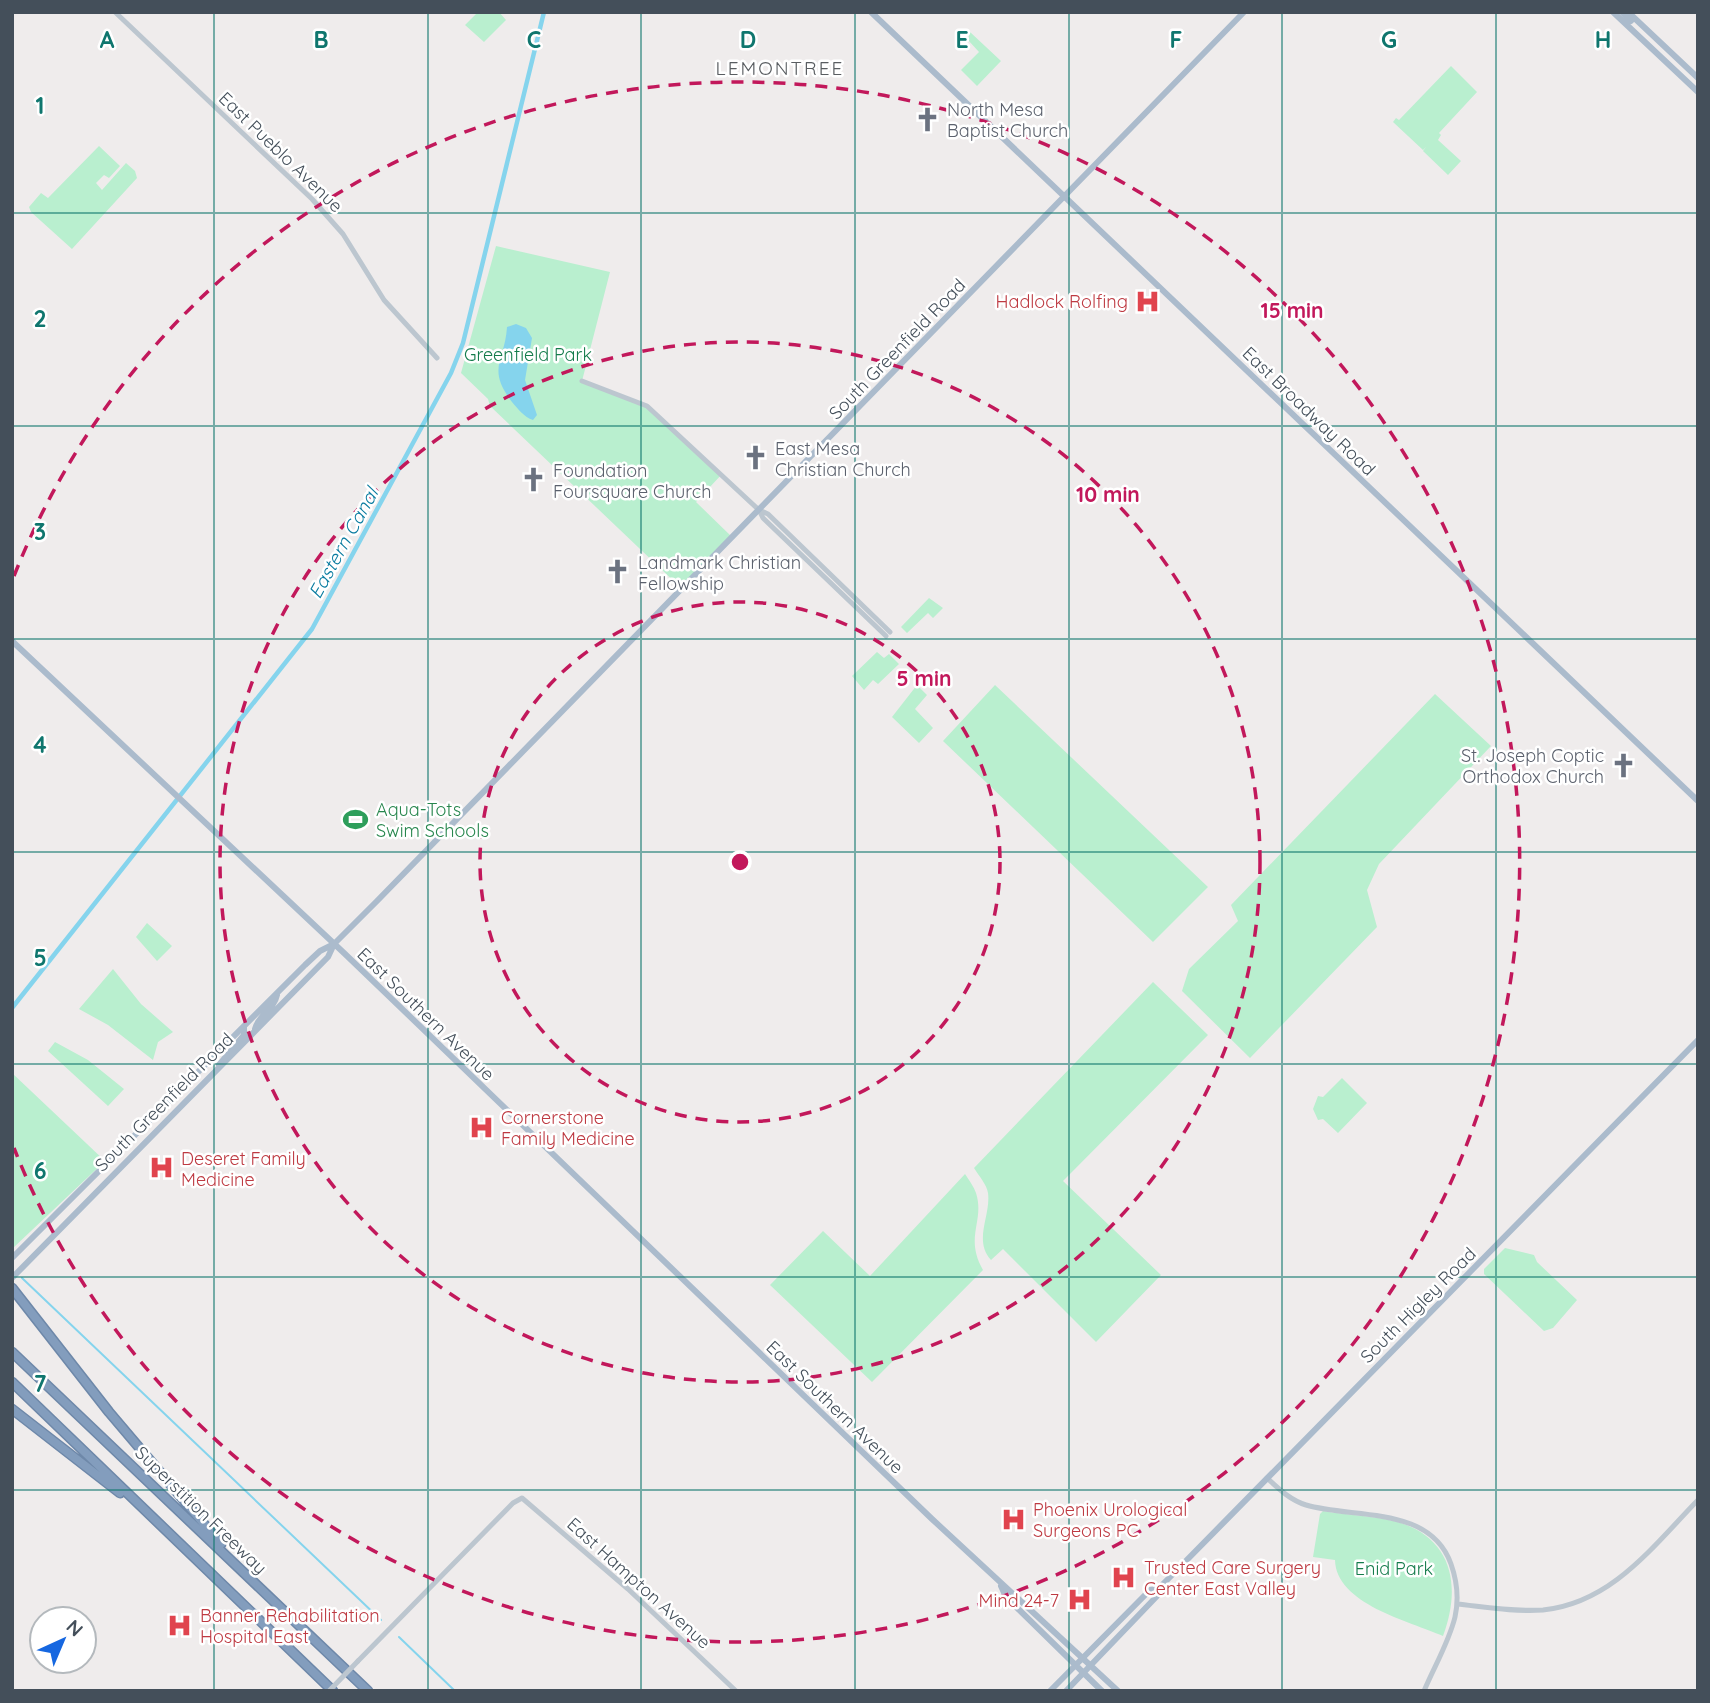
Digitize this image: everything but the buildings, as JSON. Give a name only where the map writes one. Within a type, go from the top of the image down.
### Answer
[{"type":"highway","points":[[12,1288],[208,1531],[298,1625]]},
{"type":"highway","name":"Superstition Freeway","points":[[12,1352],[368,1691]]},
{"type":"highway","points":[[12,1382],[331,1691]]},
{"type":"highway","points":[[12,1409],[170,1536]]},
{"type":"main road","name":"East Broadway Road","points":[[871,12],[1698,801]]},
{"type":"main road","name":"South Greenfield Road","points":[[12,1258],[320,951],[334,944],[1244,12]]},
{"type":"main road","points":[[1613,12],[1698,92]]},
{"type":"main road","points":[[1622,12],[1638,27],[1647,31]]},
{"type":"main road","points":[[1628,12],[1698,78]]},
{"type":"main road","name":"East Southern Avenue","points":[[12,641],[334,944],[1000,1584],[1012,1591],[1118,1691]]},
{"type":"main road","name":"South Greenfield Road","points":[[12,1278],[328,957],[334,944]]},
{"type":"main road","points":[[256,1030],[256,1024],[275,1002],[277,993]]},
{"type":"main road","points":[[217,1070],[222,1058],[244,1035],[244,1027]]},
{"type":"main road","name":"South Higley Road","points":[[1066,1691],[1158,1595],[1158,1590],[1698,1040]]},
{"type":"main road","name":"East Southern Avenue","points":[[1000,1584],[1006,1597],[1102,1691]]},
{"type":"main road","name":"South Higley Road","points":[[1050,1691],[1150,1590],[1158,1590]]},
{"type":"street","name":"East Pueblo Avenue","points":[[115,12],[312,199],[343,234],[384,300],[437,359]]},
{"type":"street","points":[[582,381],[647,406],[760,510],[763,518],[888,634]]},
{"type":"street","points":[[1267,1478],[1287,1496],[1306,1505],[1396,1519],[1429,1534],[1450,1560],[1457,1589],[1457,1604],[1453,1623],[1424,1691]]},
{"type":"street","name":"East Hampton Avenue","points":[[331,1691],[513,1503],[523,1498],[628,1589],[736,1691]]},
{"type":"street","points":[[1457,1604],[1524,1611],[1557,1608],[1582,1601],[1618,1581],[1698,1500]]},
{"type":"green space","points":[[478,12],[499,12],[506,20],[484,42],[465,25]]},
{"type":"green space","points":[[970,32],[1001,61],[977,86],[961,70],[979,52],[968,40]]},
{"type":"green space","points":[[1451,66],[1477,92],[1439,133],[1441,135],[1438,140],[1461,161],[1448,175],[1423,151],[1426,147],[1423,150],[1393,122],[1396,118],[1399,120]]},
{"type":"green space","points":[[99,146],[120,166],[109,178],[104,175],[96,183],[102,190],[126,163],[135,171],[137,178],[72,249],[31,212],[29,207],[41,193],[48,198]]},
{"type":"green space","name":"Greenfield Park","points":[[496,246],[610,272],[582,381],[647,406],[722,474],[696,502],[732,537],[682,589],[490,406],[488,399],[461,373]]},
{"type":"green space","points":[[929,598],[943,608],[933,618],[928,613],[907,633],[901,627]]},
{"type":"green space","points":[[877,652],[884,658],[889,654],[899,664],[878,684],[873,680],[864,690],[852,676]]},
{"type":"green space","points":[[917,685],[927,695],[915,709],[933,728],[919,743],[892,717]]},
{"type":"green space","points":[[995,685],[1208,887],[1153,942],[943,741]]},
{"type":"green space","points":[[1435,694],[1491,746],[1379,864],[1367,890],[1377,927],[1250,1058],[1182,991],[1189,969],[1238,921],[1231,905]]},
{"type":"green space","points":[[147,923],[172,946],[157,961],[136,937]]},
{"type":"green space","points":[[113,969],[141,1004],[173,1032],[158,1042],[153,1060],[108,1025],[79,1009]]},
{"type":"green space","points":[[1153,982],[1208,1035],[1063,1181],[1161,1275],[1096,1342],[1003,1249],[991,1260],[983,1244],[988,1193],[974,1168]]},
{"type":"green space","points":[[55,1042],[88,1060],[124,1089],[108,1106],[48,1051]]},
{"type":"green space","points":[[12,1073],[105,1161],[12,1249]]},
{"type":"green space","points":[[1342,1078],[1367,1103],[1338,1133],[1323,1119],[1318,1120],[1313,1109],[1318,1096],[1323,1097]]},
{"type":"green space","points":[[965,1174],[975,1191],[978,1203],[975,1248],[983,1270],[872,1382],[770,1285],[823,1231],[870,1276]]},
{"type":"green space","points":[[1505,1248],[1534,1255],[1537,1262],[1577,1300],[1553,1328],[1544,1331],[1484,1274],[1484,1269]]},
{"type":"green space","name":"Enid Park","points":[[1323,1511],[1398,1522],[1431,1540],[1442,1553],[1451,1583],[1449,1618],[1443,1636],[1377,1609],[1348,1588],[1339,1575],[1335,1560],[1313,1557],[1320,1514]]},
{"type":"water","points":[[516,324],[526,328],[532,338],[525,380],[537,415],[533,420],[512,402],[504,390],[498,372],[507,327]]},
{"type":"waterway","name":"Eastern Canal","points":[[12,1008],[312,629],[451,373],[463,343],[544,12]]},
{"type":"waterway","points":[[22,1278],[381,1620]]},
{"type":"waterway","points":[[399,1637],[455,1691]]},
{"type":"place","name":"North Mesa Baptist Church","points":[[927,119]]},
{"type":"place","name":"Hadlock Rolfing","points":[[1148,301]]},
{"type":"place","name":"East Mesa Christian Church","points":[[755,458]]},
{"type":"place","name":"Foundation Foursquare Church","points":[[533,480]]},
{"type":"place","name":"Landmark Christian Fellowship","points":[[618,572]]},
{"type":"place","name":"St. Joseph Coptic Orthodox Church","points":[[1624,765]]},
{"type":"place","name":"Aqua-Tots Swim Schools","points":[[356,819]]},
{"type":"place","name":"Cornerstone Family Medicine","points":[[481,1127]]},
{"type":"place","name":"Deseret Family Medicine","points":[[161,1168]]},
{"type":"place","name":"Phoenix Urological Surgeons PC","points":[[1013,1519]]},
{"type":"place","name":"Trusted Care Surgery Center East Valley","points":[[1124,1577]]},
{"type":"place","name":"Mind 24-7","points":[[1079,1600]]},
{"type":"place","name":"Banner Rehabilitation Hospital East","points":[[180,1625]]},
{"type":"district","name":"LEMONTREE","points":[[780,68]]}]
